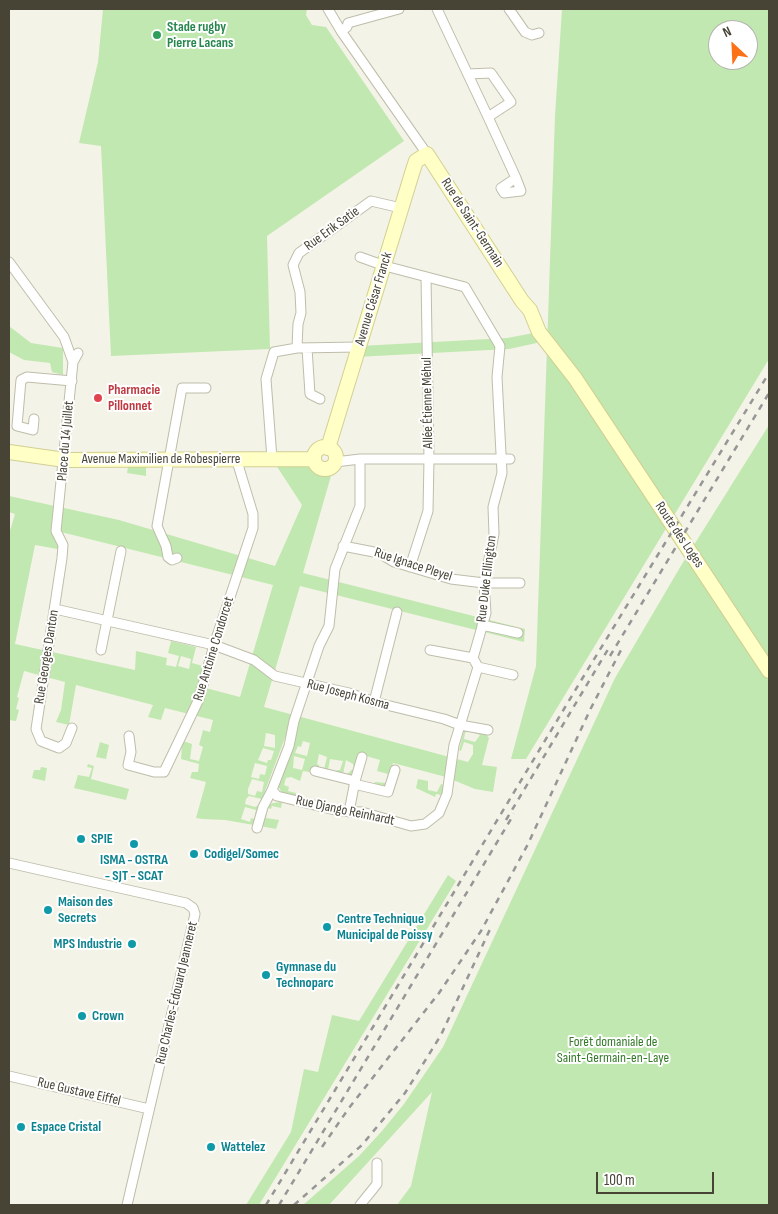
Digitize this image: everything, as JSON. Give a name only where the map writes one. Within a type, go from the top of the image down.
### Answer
[{"type":"street","name":"Rue de Saint-Germain","points":[[330,9],[344,29],[351,34],[354,47],[427,154],[522,301],[530,310],[539,332],[588,399]]},
{"type":"street","points":[[344,29],[348,23],[399,9]]},
{"type":"street","points":[[437,9],[488,117],[516,178],[521,191],[504,193],[500,188],[516,178]]},
{"type":"street","points":[[509,9],[525,32],[532,35],[539,33]]},
{"type":"street","points":[[468,74],[491,73],[511,102],[488,117]]},
{"type":"street","name":"Avenue César Franck","points":[[328,448],[416,161],[427,154]]},
{"type":"street","name":"Rue Erik Satie","points":[[297,348],[298,324],[301,313],[300,292],[293,265],[299,253],[371,201],[401,208]]},
{"type":"street","name":"Rue Duke Ellington","points":[[360,257],[385,266],[465,287],[500,346],[497,378],[498,419],[506,459],[493,507],[494,534],[484,583],[486,613],[473,658]]},
{"type":"street","name":"Place du 14 Juillet","points":[[9,262],[64,337],[76,357],[56,531]]},
{"type":"street","name":"Allée Étienne Méhul","points":[[410,567],[428,511],[426,277]]},
{"type":"street","points":[[272,459],[266,378],[274,352],[297,348],[359,347]]},
{"type":"street","points":[[307,348],[310,394],[320,399]]},
{"type":"street","points":[[34,419],[33,430],[17,426],[21,380],[27,377],[72,381]]},
{"type":"street","points":[[176,558],[172,560],[168,557],[166,546],[157,526],[168,459],[182,388],[206,388]]},
{"type":"street","name":"Route des Loges","points":[[588,399],[769,671]]},
{"type":"street","points":[[335,462],[333,452],[328,448],[318,450],[314,459],[316,464],[322,469],[329,468],[335,462],[360,459],[506,459]]},
{"type":"street","name":"Avenue Maximilien de Robespierre","points":[[9,452],[65,460],[314,459]]},
{"type":"street","name":"Rue Antoine Condorcet","points":[[129,736],[131,752],[128,765],[154,772],[164,772],[200,699],[214,645],[253,528],[253,514],[236,458]]},
{"type":"street","points":[[257,828],[263,807],[272,790],[289,746],[294,721],[319,646],[329,626],[335,569],[360,506],[360,459]]},
{"type":"street","name":"Rue Georges Danton","points":[[56,531],[63,545],[36,729],[41,741],[59,748],[66,742],[72,728]]},
{"type":"street","name":"Rue Ignace Pleyel","points":[[343,546],[379,553],[394,562],[451,579],[484,583],[520,583]]},
{"type":"street","points":[[101,650],[121,551]]},
{"type":"street","name":"Rue Joseph Kosma","points":[[55,609],[214,645],[254,660],[275,676],[349,693],[374,702],[488,730]]},
{"type":"street","points":[[374,702],[397,612]]},
{"type":"street","points":[[482,625],[518,633]]},
{"type":"street","points":[[430,650],[473,658],[478,668],[460,724]]},
{"type":"street","points":[[478,668],[513,675]]},
{"type":"street","name":"Rue Django Reinhardt","points":[[272,790],[277,796],[339,812],[362,812],[411,826],[425,824],[439,813],[447,794],[460,724]]},
{"type":"street","points":[[349,812],[362,757]]},
{"type":"street","points":[[316,770],[388,792],[394,770]]},
{"type":"street","name":"Rue Charles-Édouard Jeanneret","points":[[9,863],[186,904],[192,908],[195,914],[192,935],[149,1108],[128,1205]]},
{"type":"street","name":"Rue Gustave Eiffel","points":[[9,1076],[149,1108]]},
{"type":"street","points":[[360,1205],[377,1184],[377,1163]]},
{"type":"green space","points":[[103,9],[307,9],[306,15],[312,25],[326,27],[404,141],[267,236],[270,349],[111,356],[101,146],[79,143],[98,62]]},
{"type":"green space","points":[[562,9],[769,9],[769,359],[526,759],[511,759],[536,666],[555,116]]},
{"type":"green space","points":[[9,326],[31,343],[63,348],[63,375],[52,372],[50,363],[24,360],[9,352]]},
{"type":"green space","points":[[539,332],[546,341],[509,349],[356,357],[360,346],[507,338]]},
{"type":"green space","name":"Forêt domaniale de Saint-Germain-en-Laye","points":[[769,425],[769,1205],[397,1205],[411,1186],[432,1092],[329,1205],[303,1205],[359,1156],[382,1131],[404,1104],[443,1047],[615,678],[682,564]]},
{"type":"green space","points":[[272,459],[316,464],[325,469],[332,466],[335,462],[303,573],[525,629],[524,642],[300,586],[264,707],[468,762],[473,754],[473,745],[464,742],[461,751],[459,750],[464,731],[468,729],[485,733],[489,738],[482,765],[497,767],[493,792],[475,789],[446,777],[393,763],[387,785],[382,789],[373,789],[375,782],[386,783],[388,774],[377,771],[380,760],[359,754],[352,779],[303,771],[300,781],[291,777],[286,778],[284,785],[289,787],[288,791],[296,793],[296,796],[282,793],[277,784],[293,737],[286,735],[262,799],[249,796],[246,799],[245,804],[255,807],[259,805],[254,825],[196,818],[206,782],[190,778],[192,772],[198,772],[199,764],[181,759],[182,745],[183,741],[192,744],[190,759],[199,761],[203,747],[199,745],[203,730],[210,732],[213,720],[165,708],[161,720],[148,717],[153,705],[76,685],[69,725],[56,722],[61,710],[65,682],[24,671],[17,697],[19,698],[16,709],[19,710],[16,721],[9,720],[9,534],[15,514],[9,512],[9,496],[119,520],[275,566],[302,505]],"holes":[[[57,531],[273,585],[240,697],[198,686],[203,666],[192,663],[196,647],[184,644],[171,641],[168,653],[179,656],[176,667],[166,665],[167,658],[136,651],[135,670],[15,644],[35,545],[63,550]],[[181,656],[191,659],[189,669],[178,666]],[[468,731],[480,735],[475,742],[464,739],[465,733]],[[266,733],[275,735],[275,748],[264,746]],[[303,741],[310,743],[307,756],[295,753],[298,746],[301,747]],[[263,748],[274,751],[271,760],[268,760],[267,763],[258,760]],[[319,754],[327,757],[324,769],[319,768],[317,764]],[[294,756],[305,759],[302,770],[293,768]],[[330,759],[343,761],[340,770],[337,770],[336,773],[328,770]],[[346,760],[353,764],[354,768],[346,775],[343,774]],[[255,763],[267,766],[265,775],[260,774],[259,779],[251,777]],[[252,779],[264,782],[262,792],[257,791],[255,796],[248,794]],[[245,807],[256,810],[254,819],[251,818],[250,822],[241,819]]]},
{"type":"green space","points":[[128,467],[146,467],[146,476],[127,473]]},
{"type":"green space","points":[[100,742],[109,745],[106,759],[96,757]]},
{"type":"green space","points":[[88,764],[94,766],[91,779],[129,789],[126,800],[74,788],[78,775],[89,777],[92,768],[87,767]]},
{"type":"green space","points":[[41,767],[47,768],[45,781],[32,778],[34,770],[40,770]]},
{"type":"green space","points":[[418,779],[428,781],[428,790],[437,792],[441,784],[445,785],[442,795],[436,794],[435,797],[416,788]]},
{"type":"green space","points":[[282,802],[281,808],[272,806],[271,809],[268,808],[266,818],[279,820],[276,829],[260,826],[265,807],[273,803]]},
{"type":"green space","points":[[448,875],[456,881],[259,1205],[246,1205],[291,1132],[304,1069],[318,1072],[332,1015],[359,1021]]},
{"type":"railway","points":[[266,1205],[582,679],[769,373]]},
{"type":"railway","points":[[610,656],[769,393]]},
{"type":"railway","points":[[506,820],[610,646]]},
{"type":"railway","points":[[322,1147],[349,1108],[439,993],[481,931],[528,844],[590,710],[621,650]]},
{"type":"railway","points":[[279,1205],[514,814]]},
{"type":"railway","points":[[294,1205],[362,1145],[405,1093],[441,1035],[492,925]]},
{"type":"place","name":"Stade rugby Pierre Lacans","points":[[157,35]]},
{"type":"place","name":"Pharmacie Pillonnet","points":[[98,398]]},
{"type":"place","name":"SPIE","points":[[81,839]]},
{"type":"place","name":"ISMA - OSTRA - SJT - SCAT","points":[[134,844]]},
{"type":"place","name":"Codigel/Somec","points":[[194,854]]},
{"type":"place","name":"Maison des Secrets","points":[[48,910]]},
{"type":"place","name":"Centre Technique Municipal de Poissy","points":[[327,927]]},
{"type":"place","name":"MPS Industrie","points":[[132,944]]},
{"type":"place","name":"Gymnase du Technoparc","points":[[266,975]]},
{"type":"place","name":"Crown","points":[[82,1016]]},
{"type":"place","name":"Espace Cristal","points":[[21,1127]]},
{"type":"place","name":"Wattelez","points":[[211,1147]]}]
